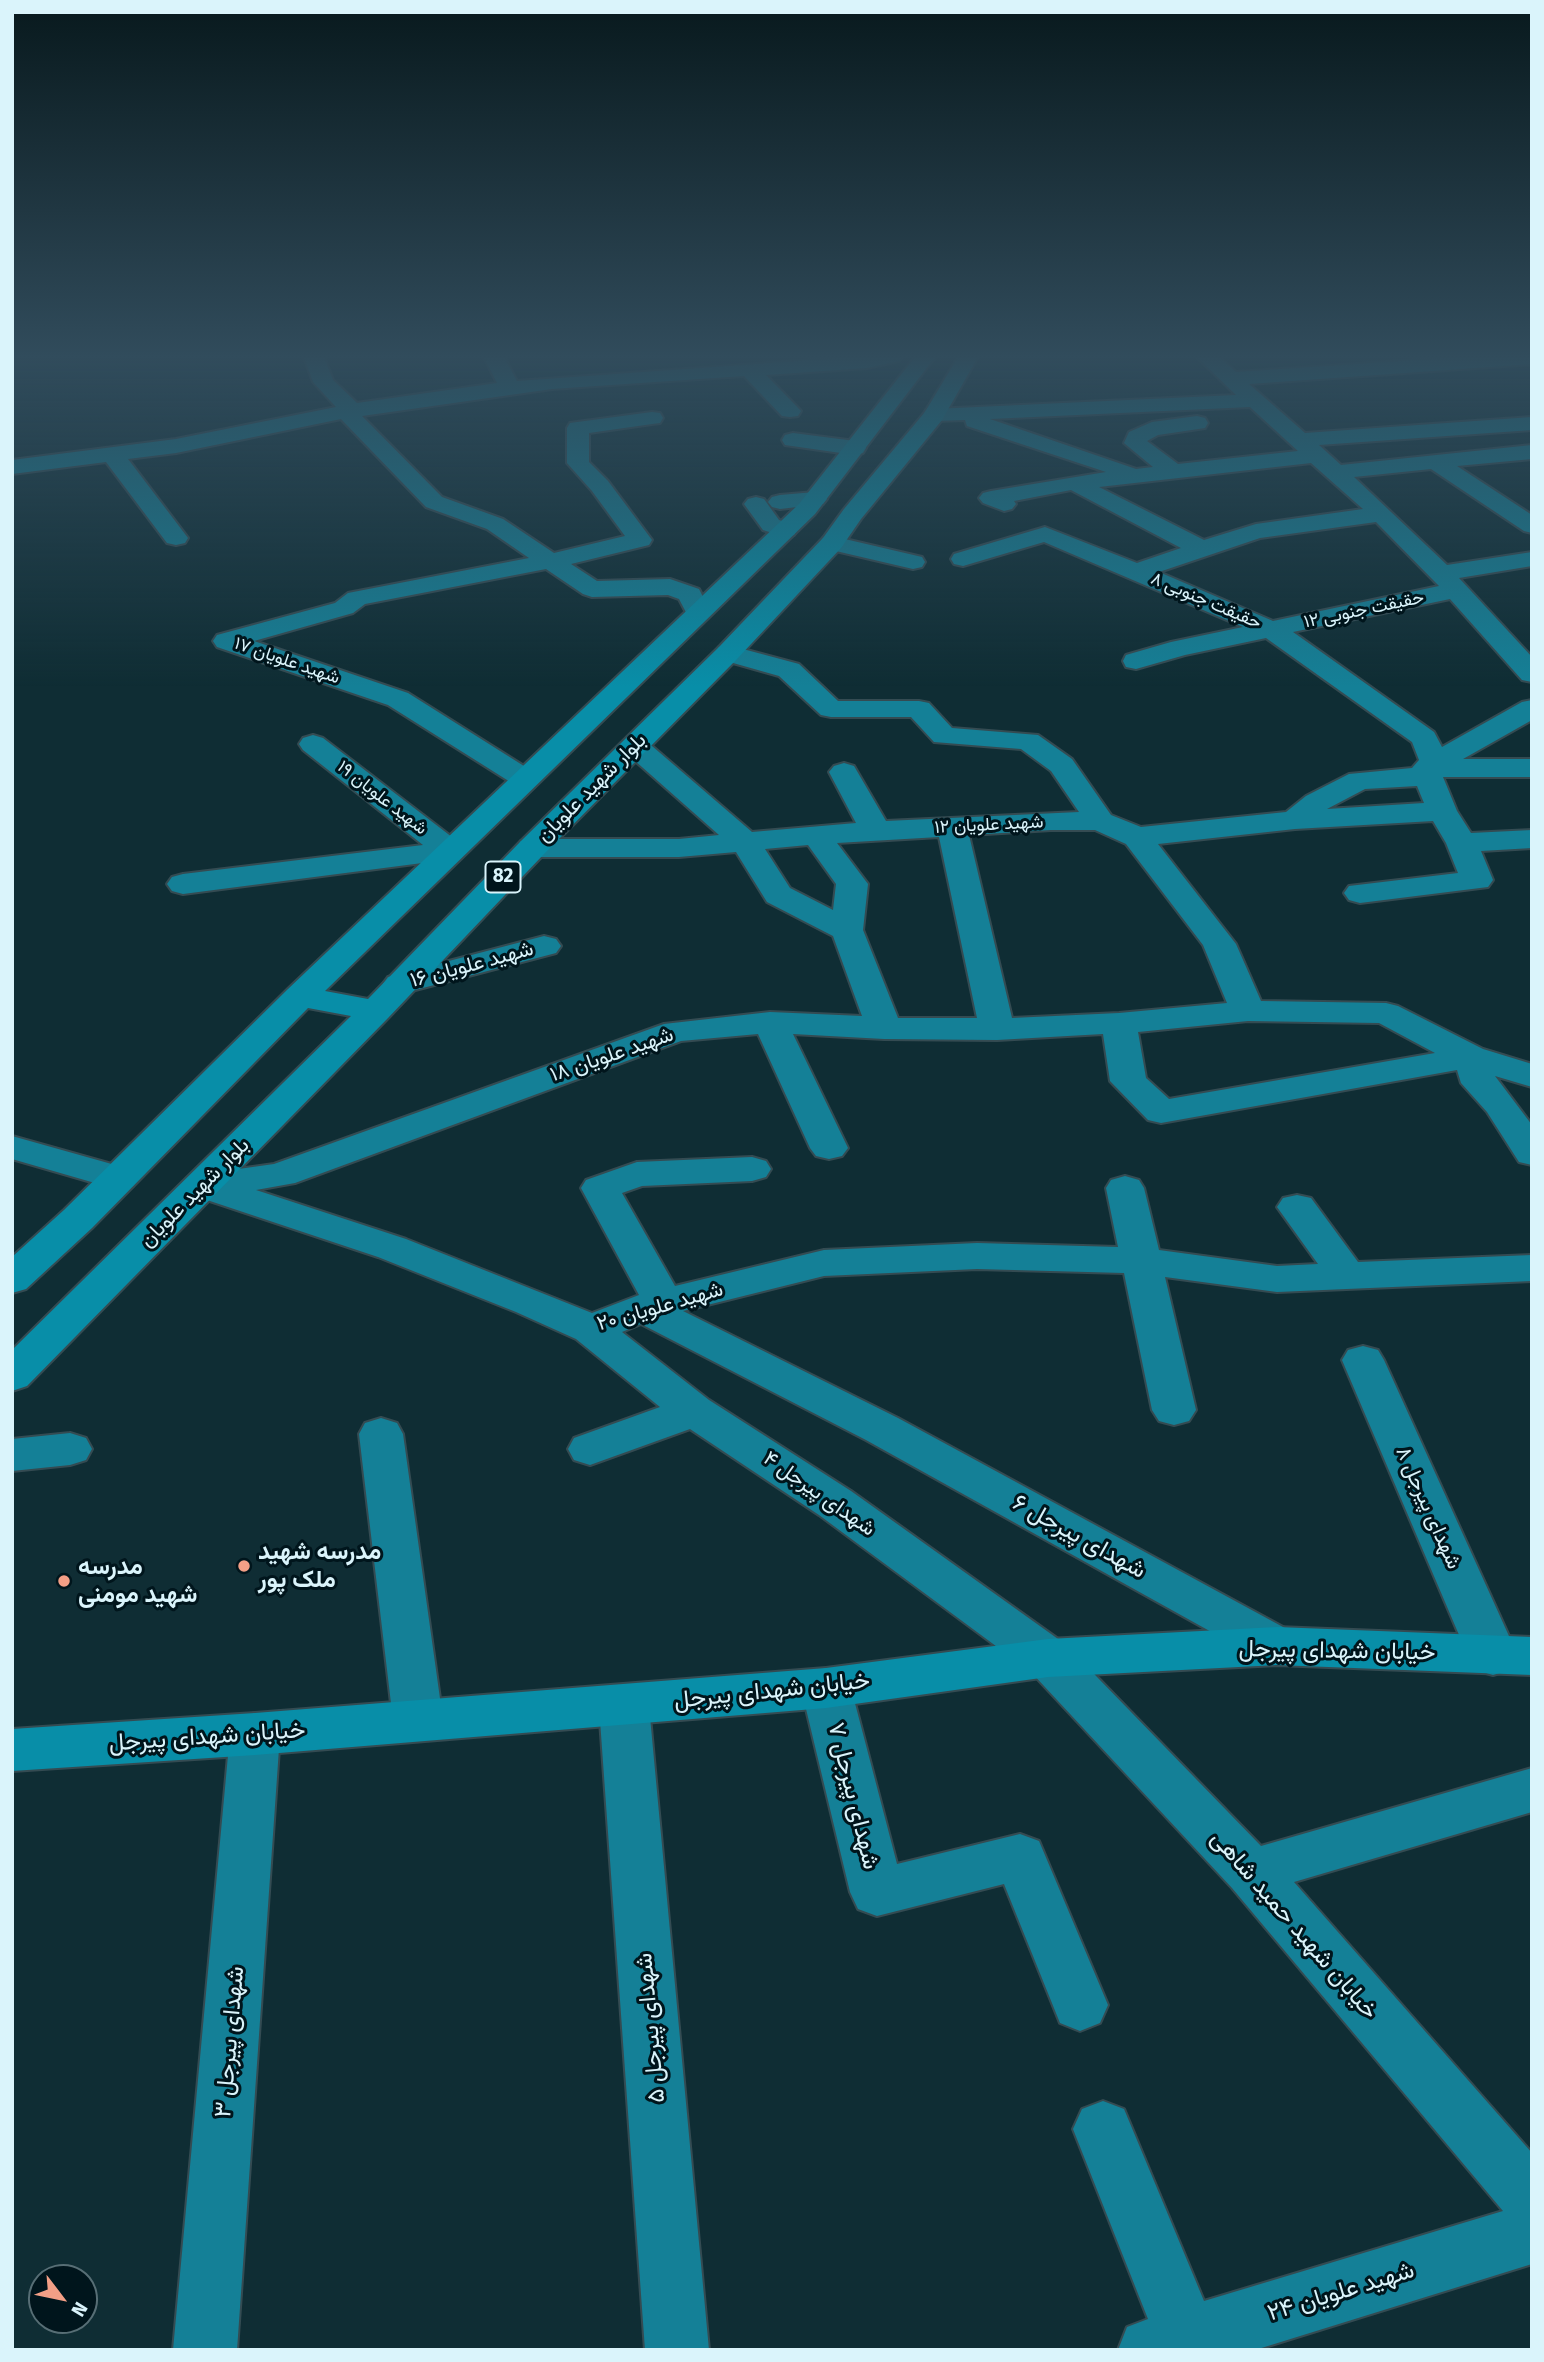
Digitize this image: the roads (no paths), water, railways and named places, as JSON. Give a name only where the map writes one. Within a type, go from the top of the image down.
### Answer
[{"type":"main road","points":[[12,1280],[119,1178],[300,996],[698,613],[782,516],[815,499],[840,467]]},
{"type":"main road","name":"بلوار شهید علویان","points":[[12,1376],[728,653],[832,543],[852,514],[896,467]]},
{"type":"main road","points":[[590,717],[644,736]]},
{"type":"main road","points":[[300,996],[376,1011]]},
{"type":"main road","name":"خیابان شهدای پیرجل","points":[[12,1751],[624,1706],[826,1688],[1048,1658],[1276,1646],[1512,1656]]},
{"type":"street","points":[[122,467],[176,538]]},
{"type":"street","points":[[402,467],[434,502],[495,524],[592,589],[670,587],[690,594],[698,613]]},
{"type":"street","points":[[550,561],[640,540],[600,486],[582,467]]},
{"type":"street","points":[[1112,467],[1135,475]]},
{"type":"street","points":[[1167,467],[1172,471]]},
{"type":"street","points":[[1004,504],[991,498],[1074,483],[1209,467]]},
{"type":"street","points":[[1332,467],[1448,582],[1532,674]]},
{"type":"street","points":[[1442,467],[1532,526]]},
{"type":"street","points":[[1074,483],[1202,549]]},
{"type":"street","points":[[755,504],[771,525],[782,516]]},
{"type":"street","name":"حقیقت جنوبی ۸","points":[[1136,572],[1256,531],[1382,514]]},
{"type":"street","points":[[963,559],[1045,534],[1138,515]]},
{"type":"street","points":[[1045,534],[1136,572]]},
{"type":"street","points":[[832,543],[914,562]]},
{"type":"street","name":"حقیقت جنوبی ۱۲","points":[[1136,661],[1180,648],[1271,629],[1532,559]]},
{"type":"street","name":"شهید علویان ۱۷","points":[[525,779],[398,699],[226,641],[344,608],[357,598],[550,561]]},
{"type":"street","name":"حقیقت جنوبی ۸","points":[[1136,572],[1271,629],[1424,738],[1442,811],[1462,844],[1477,880],[1360,893]]},
{"type":"street","points":[[728,653],[789,670],[831,709],[919,709],[944,736],[1028,741],[1062,765],[1100,821]]},
{"type":"street","points":[[1430,769],[1527,718]]},
{"type":"street","points":[[644,736],[745,842],[778,895],[847,930]]},
{"type":"street","name":"شهید علویان ۱۹","points":[[313,744],[450,852]]},
{"type":"street","points":[[1295,820],[1317,802],[1359,780],[1430,769],[1532,768]]},
{"type":"street","points":[[844,772],[876,831]]},
{"type":"street","name":"شهید علویان ۱۲","points":[[532,848],[679,848],[876,831],[1100,821],[1137,837],[1295,820],[1442,811]]},
{"type":"street","points":[[952,827],[996,1030]]},
{"type":"street","points":[[816,835],[852,884],[847,930],[884,1028]]},
{"type":"street","points":[[1137,837],[1219,944],[1248,1011]]},
{"type":"street","points":[[1462,844],[1532,839]]},
{"type":"street","points":[[183,884],[450,852]]},
{"type":"street","name":"شهید علویان ۱۶","points":[[400,984],[544,946]]},
{"type":"street","name":"شهید علویان ۱۸","points":[[203,1186],[281,1174],[676,1031],[770,1022],[996,1030],[1119,1023],[1248,1011],[1386,1013],[1470,1058]]},
{"type":"street","points":[[770,1022],[829,1148]]},
{"type":"street","points":[[1119,1023],[1128,1081],[1161,1112],[1470,1058],[1532,1076]]},
{"type":"street","points":[[1470,1058],[1479,1083],[1501,1106],[1532,1154]]},
{"type":"street","points":[[12,1147],[119,1178]]},
{"type":"street","points":[[653,1306],[600,1188],[637,1174],[752,1169]]},
{"type":"street","name":"شهید علویان ۲۰","points":[[203,1186],[392,1248],[531,1302],[591,1329],[653,1306],[824,1263],[977,1256],[1140,1261],[1277,1279],[1532,1268]]},
{"type":"street","points":[[1125,1188],[1174,1410]]},
{"type":"street","points":[[1297,1207],[1347,1276]]},
{"type":"street","name":"شهدای پیرجل ۶","points":[[653,1306],[1276,1646]]},
{"type":"street","name":"شهدای پیرجل ۴","points":[[591,1329],[694,1411],[835,1503],[1048,1658]]},
{"type":"street","name":"شهدای پیرجل ۸","points":[[1363,1360],[1512,1656]]},
{"type":"street","points":[[590,1449],[694,1411]]},
{"type":"street","points":[[381,1434],[418,1720]]},
{"type":"street","points":[[12,1455],[70,1449]]},
{"type":"street","name":"خیابان شهید حمید شاهی","points":[[1048,1658],[1251,1871],[1532,2199]]},
{"type":"street","name":"شهدای پیرجل ۷","points":[[826,1688],[877,1892],[1020,1857],[1080,2005]]},
{"type":"street","name":"شهدای پیرجل ۵","points":[[624,1706],[677,2350]]},
{"type":"street","name":"شهدای پیرجل ۳","points":[[205,2350],[255,1734]]},
{"type":"street","points":[[1251,1871],[1532,1790]]},
{"type":"street","points":[[1103,2129],[1176,2346]]},
{"type":"street","name":"شهید علویان ۲۴","points":[[1176,2346],[1532,2233]]},
{"type":"place","name":"مدرسه شهید ملک پور","points":[[244,1566]]},
{"type":"place","name":"مدرسه شهید مومنی","points":[[64,1581]]}]
